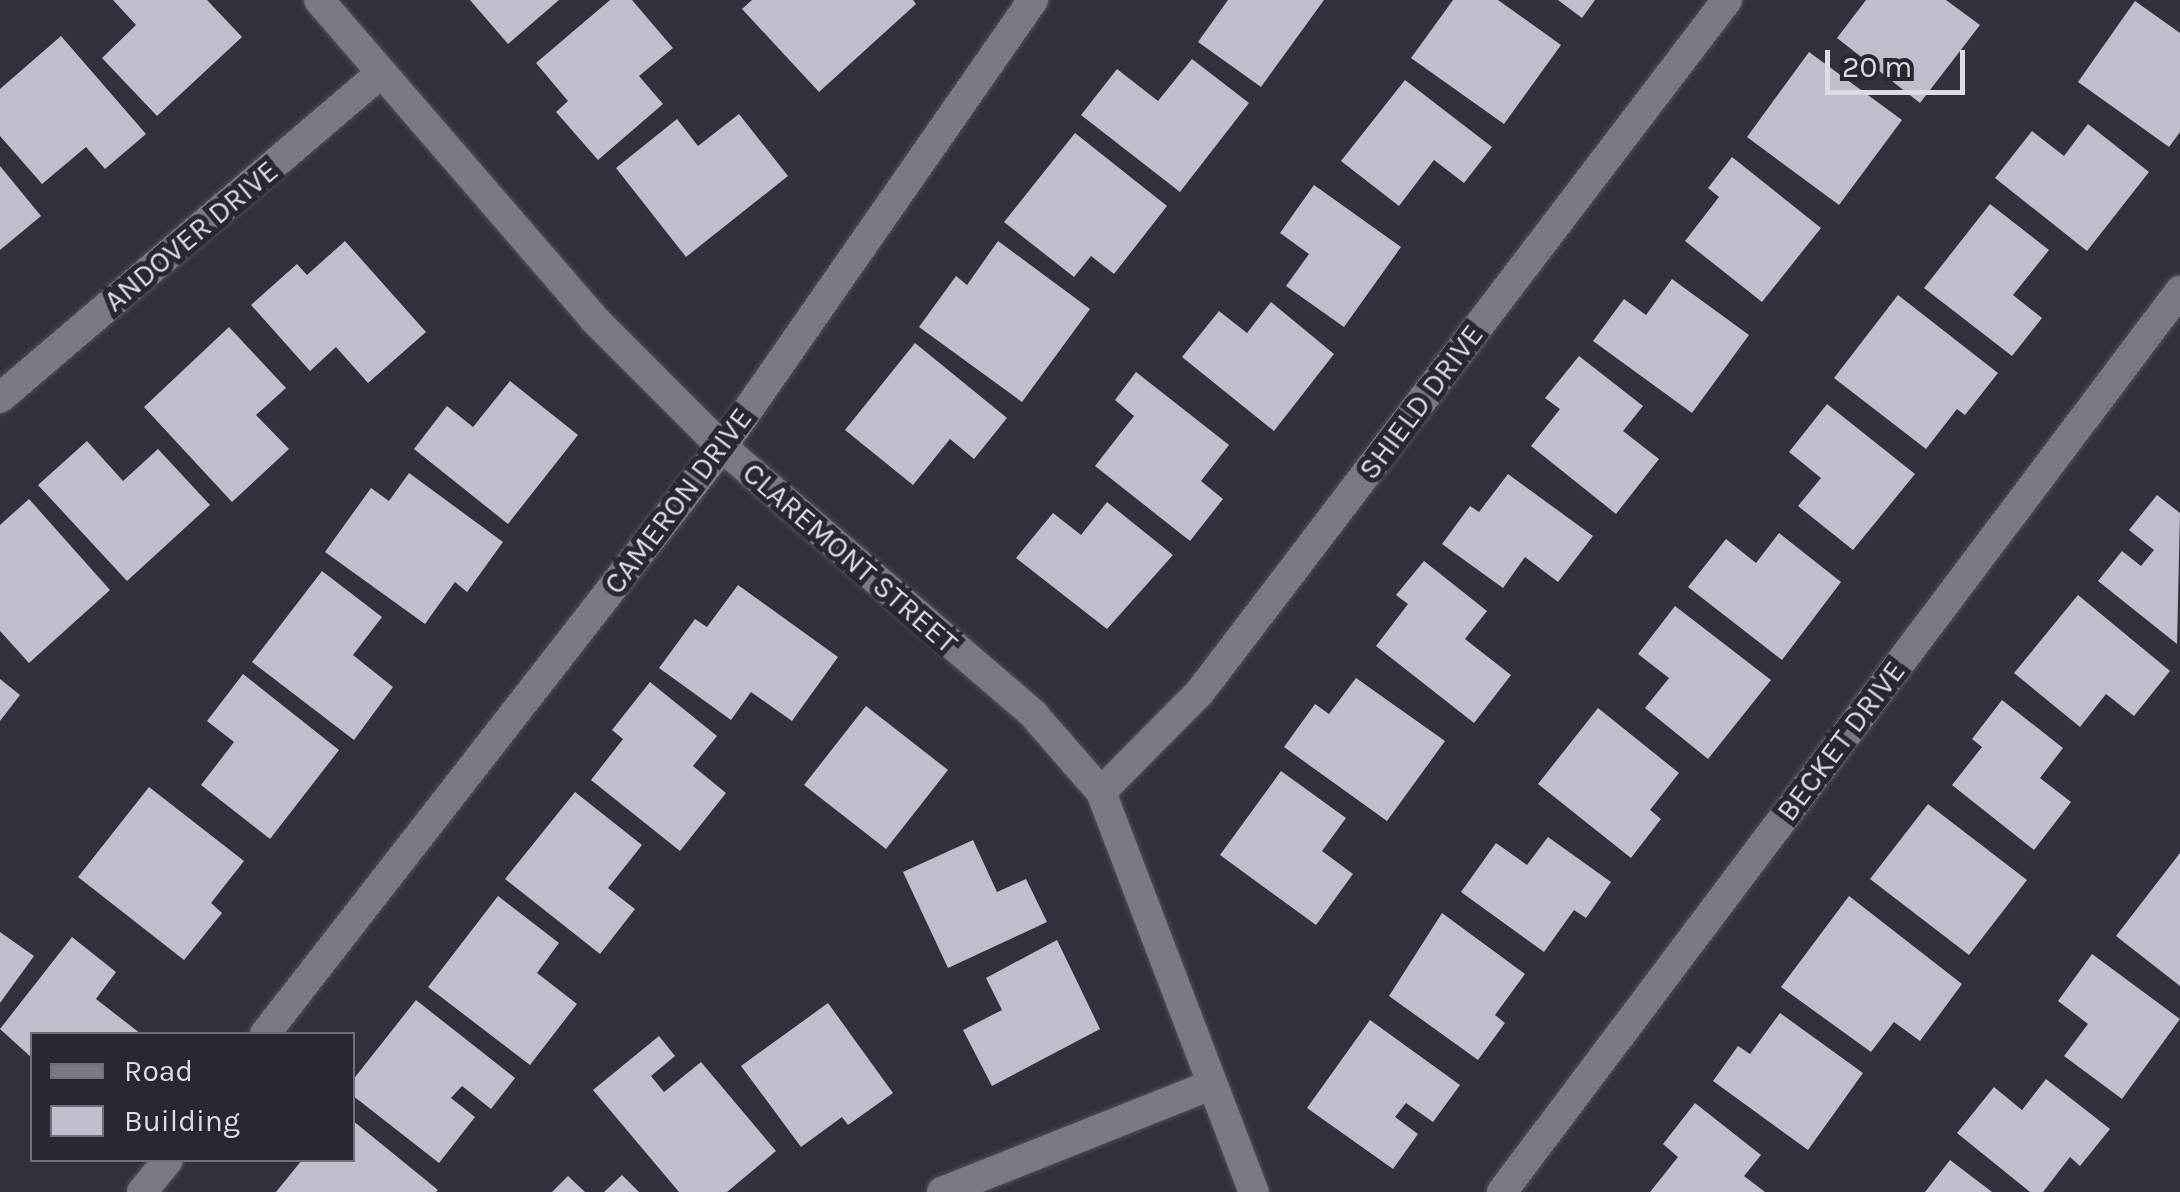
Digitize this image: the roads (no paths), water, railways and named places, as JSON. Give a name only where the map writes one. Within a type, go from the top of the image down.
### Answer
[{"type":"street","name":"CLAREMONT STREET","points":[[318,0],[594,320],[722,447],[1032,714],[1101,792],[1209,1086],[1254,1192]]},
{"type":"street","name":"CAMERON DRIVE","points":[[267,1032],[722,447],[1033,0]]},
{"type":"street","name":"SHIELD DRIVE","points":[[1101,792],[1200,692],[1727,0]]},
{"type":"street","name":"ANDOVER DRIVE","points":[[0,398],[381,73]]},
{"type":"street","name":"BECKET DRIVE","points":[[1502,1192],[2180,291]]},
{"type":"street","points":[[942,1192],[1209,1086]]},
{"type":"street","points":[[142,1192],[166,1162]]}]
